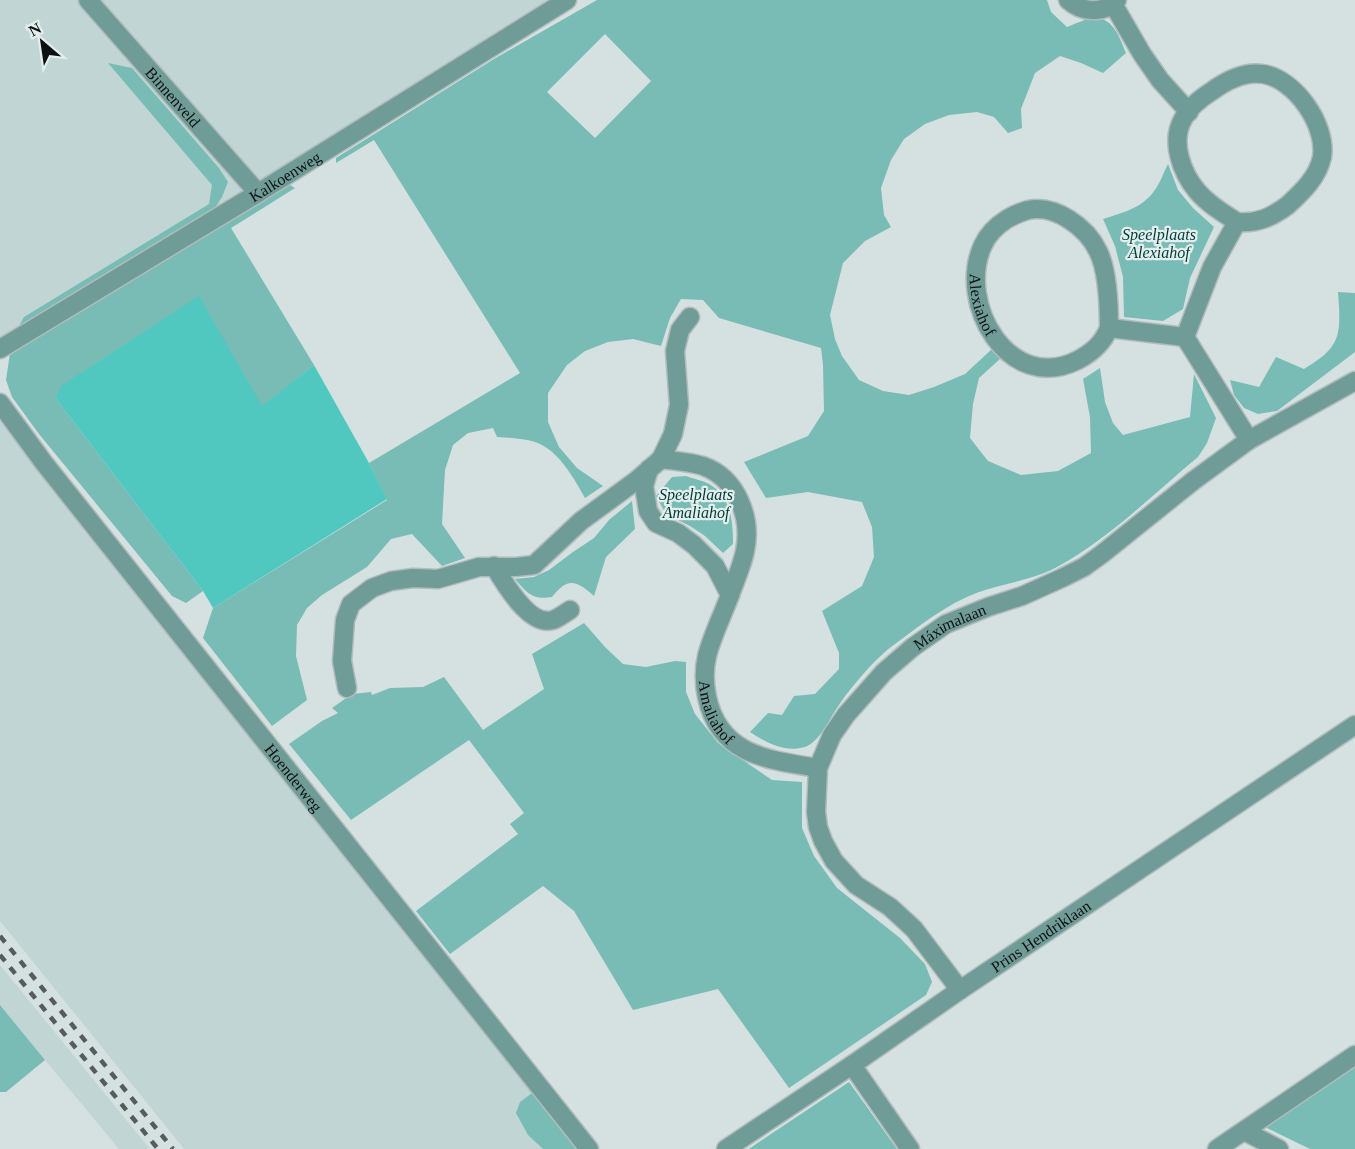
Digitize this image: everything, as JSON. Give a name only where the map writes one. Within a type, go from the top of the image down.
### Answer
[{"type":"street","name":"Binnenveld","points":[[88,0],[258,194]]},
{"type":"street","name":"Kalkoenweg","points":[[0,349],[258,194],[567,0]]},
{"type":"street","points":[[1068,0],[1081,9],[1094,10],[1115,2],[1142,54],[1160,80],[1189,112]]},
{"type":"street","points":[[1263,74],[1279,79],[1293,90],[1311,112],[1320,133],[1322,158],[1313,179],[1283,208],[1268,218],[1250,223],[1237,222],[1218,210],[1198,192],[1188,177],[1181,162],[1177,132],[1183,118],[1198,101],[1232,78],[1263,74]]},
{"type":"street","name":"Alexiahof","points":[[1029,210],[1045,210],[1071,220],[1091,240],[1100,253],[1107,287],[1109,328],[1100,345],[1086,356],[1064,366],[1044,367],[1015,359],[1000,347],[983,317],[976,281],[977,264],[982,247],[995,227],[1029,210]]},
{"type":"street","points":[[1185,337],[1212,267],[1237,222]]},
{"type":"street","points":[[690,317],[680,330],[675,351],[679,405],[674,434],[644,486],[648,511],[656,523],[678,533],[694,544],[715,566],[730,595]]},
{"type":"street","points":[[1109,328],[1185,337]]},
{"type":"street","points":[[1185,337],[1249,440]]},
{"type":"street","name":"Máximalaan","points":[[960,990],[914,929],[890,907],[856,885],[834,861],[823,841],[816,812],[818,768],[832,735],[846,715],[884,672],[913,646],[946,624],[1022,596],[1084,567],[1249,440],[1355,381]]},
{"type":"street","name":"Hoenderweg","points":[[0,404],[51,472],[590,1149]]},
{"type":"street","points":[[347,688],[342,661],[345,620],[351,604],[372,588],[391,581],[412,578],[438,579],[479,567],[534,565],[581,521],[655,464]]},
{"type":"street","name":"Amaliahof","points":[[655,464],[705,467],[720,476],[731,487],[741,501],[746,518],[745,550],[707,656],[704,681],[710,711],[720,728],[731,740],[750,752],[773,761],[818,768]]},
{"type":"street","points":[[494,566],[505,585],[524,608],[541,620],[553,620],[570,610]]},
{"type":"street","name":"Prins Hendriklaan","points":[[726,1149],[1355,725]]},
{"type":"street","points":[[1217,1149],[1355,1055]]},
{"type":"street","points":[[852,1065],[910,1149]]},
{"type":"street","points":[[1244,1131],[1279,1149]]},
{"type":"shaded area","points":[[0,0],[560,0],[0,343]]},
{"type":"shaded area","points":[[199,296],[262,406],[314,365],[387,499],[213,608],[203,591],[56,399],[61,386]]},
{"type":"shaded area","points":[[0,416],[579,1149],[184,1149],[0,921]]},
{"type":"shaded area","points":[[0,965],[150,1149],[119,1149],[0,1005]]},
{"type":"green space","points":[[597,0],[1047,0],[1051,12],[1067,27],[1092,18],[1102,19],[1112,25],[1126,53],[1103,73],[1060,56],[1035,73],[1021,109],[1022,128],[1008,133],[994,117],[977,112],[949,115],[925,124],[904,139],[891,160],[881,188],[884,215],[891,227],[865,241],[843,263],[830,315],[835,339],[842,356],[859,380],[883,391],[909,395],[965,374],[992,349],[1001,358],[979,378],[973,404],[970,438],[988,461],[1021,475],[1058,471],[1091,453],[1090,417],[1083,379],[1100,368],[1105,402],[1113,423],[1123,435],[1190,417],[1194,374],[1216,418],[1207,443],[1198,457],[1147,501],[1076,556],[1038,575],[967,597],[922,624],[884,652],[870,666],[815,740],[797,749],[783,748],[750,732],[768,713],[782,715],[794,696],[815,694],[839,669],[839,653],[822,611],[862,586],[874,557],[872,527],[862,502],[808,492],[766,498],[744,462],[808,436],[824,411],[821,348],[719,318],[703,300],[681,299],[670,318],[661,346],[633,339],[608,342],[585,351],[567,365],[548,393],[548,422],[559,447],[577,468],[603,486],[585,498],[560,460],[540,444],[524,439],[497,437],[493,428],[468,433],[453,445],[445,470],[442,524],[465,558],[442,566],[412,534],[391,539],[367,567],[322,595],[307,608],[297,625],[296,656],[307,700],[272,726],[203,638],[213,608],[387,500],[369,463],[520,373],[374,140],[336,163],[336,158],[494,59]],"holes":[[[605,34],[651,81],[595,138],[547,92]]]},
{"type":"green space","points":[[108,63],[132,68],[219,168],[228,182],[215,208],[19,326],[24,317],[209,204],[212,185]]},
{"type":"green space","name":"Speelplaats Alexiahof","points":[[1168,164],[1178,190],[1193,208],[1214,227],[1190,278],[1183,309],[1163,321],[1124,317],[1123,277],[1115,246],[1103,219],[1127,211],[1143,202],[1160,182]]},
{"type":"green space","points":[[290,185],[295,188],[231,228],[314,365],[262,407],[56,399],[203,591],[186,603],[172,596],[39,434],[12,397],[6,380],[10,353]]},
{"type":"green space","points":[[1338,292],[1355,293],[1355,352],[1277,411],[1258,414],[1244,408],[1234,395],[1230,380],[1259,387],[1276,357],[1304,369],[1326,354],[1339,329]]},
{"type":"green space","name":"Speelplaats Amaliahof","points":[[686,476],[709,484],[716,489],[726,503],[731,518],[733,544],[723,553],[705,536],[666,514],[656,496],[672,477]]},
{"type":"green space","points":[[632,501],[635,529],[606,557],[594,596],[572,583],[563,586],[552,597],[535,597],[515,579],[534,577],[549,570],[594,538],[609,520]]},
{"type":"green space","points":[[584,623],[623,664],[646,667],[675,661],[686,662],[686,692],[695,714],[718,743],[772,780],[802,782],[802,828],[814,856],[837,888],[900,938],[925,964],[932,982],[926,995],[789,1088],[718,989],[633,1010],[574,911],[543,886],[450,954],[416,911],[518,834],[510,824],[524,813],[469,740],[351,820],[289,744],[338,713],[332,708],[352,694],[371,692],[372,695],[390,688],[423,687],[444,677],[483,730],[544,689],[532,654]]},
{"type":"green space","points":[[0,1005],[45,1060],[6,1092],[0,1092]]},
{"type":"green space","points":[[1355,1067],[1355,1149],[1310,1149],[1265,1127]]},
{"type":"green space","points":[[849,1082],[897,1149],[749,1149],[756,1144]]},
{"type":"green space","points":[[532,1093],[576,1149],[543,1149],[528,1135],[516,1113],[520,1102]]},
{"type":"railway","points":[[0,936],[173,1149]]},
{"type":"railway","points":[[0,955],[158,1149]]}]
